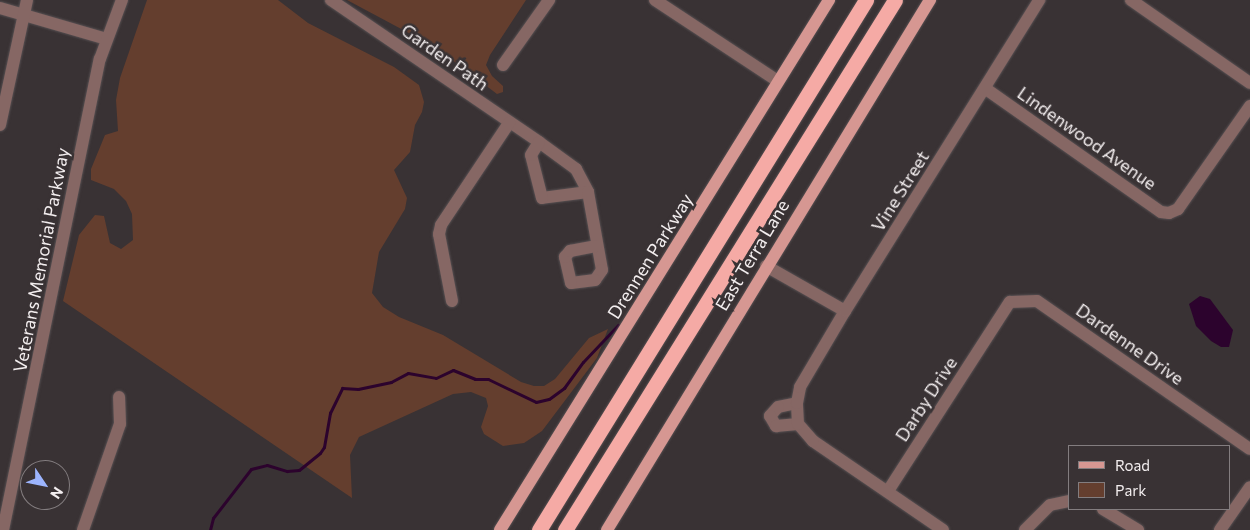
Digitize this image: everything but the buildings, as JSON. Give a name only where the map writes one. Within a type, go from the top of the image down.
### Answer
[{"type":"highway","points":[[538,530],[866,0]]},
{"type":"highway","points":[[565,530],[895,0]]},
{"type":"main road","name":"Drennen Parkway","points":[[500,530],[829,0]]},
{"type":"main road","name":"East Terra Lane","points":[[606,530],[930,0]]},
{"type":"street","points":[[0,125],[27,0]]},
{"type":"street","name":"Veterans Memorial Parkway","points":[[3,530],[107,39],[122,0]]},
{"type":"street","name":"Garden Path","points":[[331,0],[576,168],[588,192],[596,246]]},
{"type":"street","points":[[503,65],[549,0]]},
{"type":"street","points":[[655,0],[778,81]]},
{"type":"street","name":"Vine Street","points":[[798,424],[796,404],[800,387],[845,311],[986,89],[1039,0]]},
{"type":"street","points":[[1131,0],[1250,83]]},
{"type":"street","points":[[0,8],[107,39]]},
{"type":"street","name":"Lindenwood Avenue","points":[[986,89],[1161,212],[1169,213],[1178,209],[1250,106]]},
{"type":"street","points":[[452,301],[438,234],[441,225],[509,122]]},
{"type":"street","points":[[538,142],[531,155],[542,198],[588,192]]},
{"type":"street","points":[[766,266],[845,311]]},
{"type":"street","name":"Dardenne Drive","points":[[993,327],[1010,302],[1037,301],[1250,449]]},
{"type":"street","name":"Darby Drive","points":[[888,491],[993,327]]},
{"type":"street","points":[[84,530],[120,424],[119,397]]},
{"type":"street","points":[[796,404],[778,407],[770,416],[776,426],[798,424],[813,441],[942,530]]},
{"type":"street","points":[[1220,530],[1250,487]]},
{"type":"street","points":[[1025,530],[1050,505],[1068,501]]},
{"type":"street","points":[[1105,510],[1138,530]]},
{"type":"green space","points":[[147,0],[278,0],[308,23],[394,67],[419,85],[424,102],[422,112],[415,125],[410,152],[394,170],[407,198],[405,209],[379,252],[372,293],[383,307],[399,317],[443,335],[521,382],[534,386],[544,386],[555,379],[589,338],[608,329],[597,358],[542,431],[524,443],[503,446],[484,434],[481,427],[488,406],[486,398],[471,392],[453,394],[359,437],[350,455],[352,498],[63,301],[79,235],[95,215],[104,216],[110,243],[121,249],[133,240],[132,214],[126,201],[114,189],[91,180],[91,169],[105,135],[118,131],[116,100],[120,78]]},
{"type":"green space","points":[[347,0],[526,0],[490,55],[486,65],[492,76],[503,86],[503,92],[497,94],[435,47]]},
{"type":"shaded area","points":[[1200,296],[1210,299],[1233,330],[1229,347],[1221,347],[1211,341],[1196,326],[1189,304]]},
{"type":"waterway","points":[[210,530],[213,518],[251,469],[267,465],[287,471],[299,470],[320,453],[324,447],[330,413],[342,388],[358,389],[391,382],[408,373],[436,378],[453,370],[475,379],[488,379],[536,402],[549,399],[564,388],[583,362],[618,325]]}]
